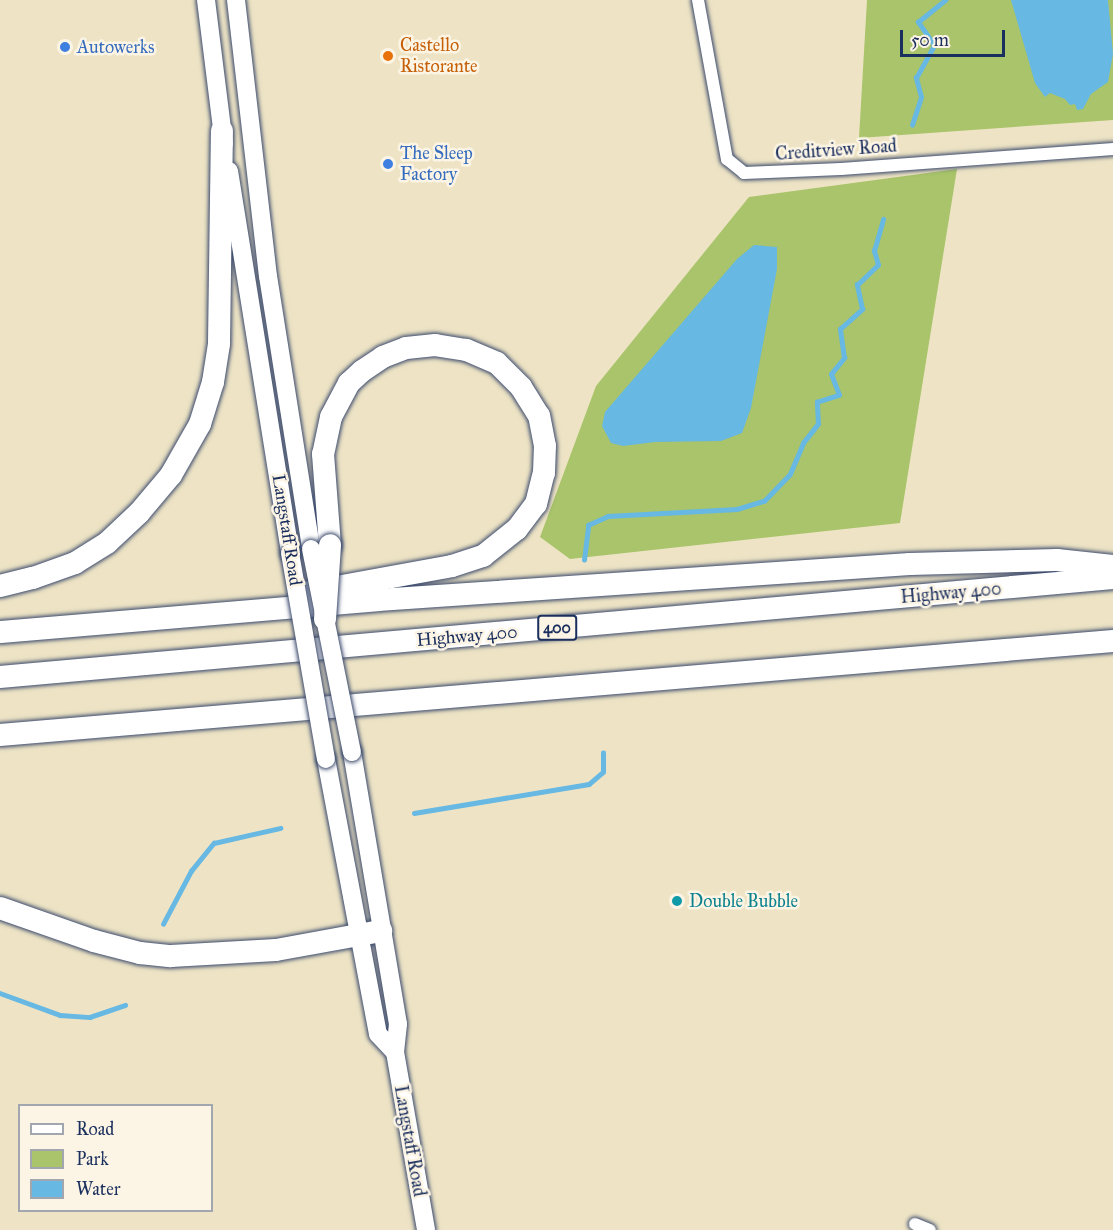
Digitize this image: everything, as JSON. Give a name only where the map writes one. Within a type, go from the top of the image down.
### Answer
[{"type":"highway","points":[[0,586],[33,578],[75,562],[106,543],[139,513],[171,475],[200,423],[213,382],[219,343],[222,131]]},
{"type":"highway","points":[[279,608],[307,592],[452,566],[483,556],[509,536],[536,504],[544,473],[545,446],[539,416],[522,387],[497,363],[466,350],[435,345],[406,348],[383,357],[349,383],[331,417],[323,454],[320,547],[325,619]]},
{"type":"highway","points":[[0,632],[279,608],[910,564],[1057,560],[1113,566]]},
{"type":"highway","name":"Highway 400","points":[[0,677],[1113,578]]},
{"type":"highway","points":[[0,735],[1113,641]]},
{"type":"highway","points":[[0,908],[94,941],[140,953],[171,956],[276,950],[370,933]]},
{"type":"main road","name":"Langstaff Road","points":[[206,0],[222,131],[290,553],[326,759],[370,933]]},
{"type":"main road","name":"Langstaff Road","points":[[236,0],[268,276],[320,547]]},
{"type":"main road","name":"Langstaff Road","points":[[325,619],[351,752],[378,1034],[395,1052],[426,1230]]},
{"type":"street","name":"Creditview Road","points":[[698,0],[727,159],[744,173],[841,170],[1113,149]]},
{"type":"street","points":[[915,1224],[930,1230]]},
{"type":"green space","points":[[867,0],[1113,0],[1113,120],[859,138]]},
{"type":"green space","points":[[957,169],[900,523],[570,559],[540,537],[596,386],[749,197]]},
{"type":"water","points":[[1011,0],[1108,0],[1113,54],[1108,82],[1091,94],[1083,109],[1077,110],[1075,104],[1070,105],[1065,99],[1050,93],[1045,97],[1035,83]]},
{"type":"water","points":[[754,245],[777,247],[777,269],[751,408],[742,433],[721,441],[655,442],[623,446],[611,443],[602,426],[605,412],[737,259]]},
{"type":"waterway","points":[[912,125],[921,97],[916,78],[934,45],[918,22],[945,0]]},
{"type":"waterway","points":[[584,560],[588,525],[608,516],[737,509],[764,501],[790,474],[803,443],[818,424],[817,402],[839,395],[831,374],[844,358],[840,329],[862,309],[857,285],[878,265],[874,251],[883,219]]},
{"type":"waterway","points":[[414,813],[589,784],[603,772],[603,753]]},
{"type":"waterway","points":[[163,924],[191,871],[214,843],[280,828]]},
{"type":"waterway","points":[[0,993],[60,1015],[90,1017],[125,1005]]},
{"type":"place","name":"Autowerks","points":[[65,47]]},
{"type":"place","name":"Castello Ristorante","points":[[388,56]]},
{"type":"place","name":"The Sleep Factory","points":[[388,164]]},
{"type":"place","name":"Double Bubble","points":[[677,901]]}]
